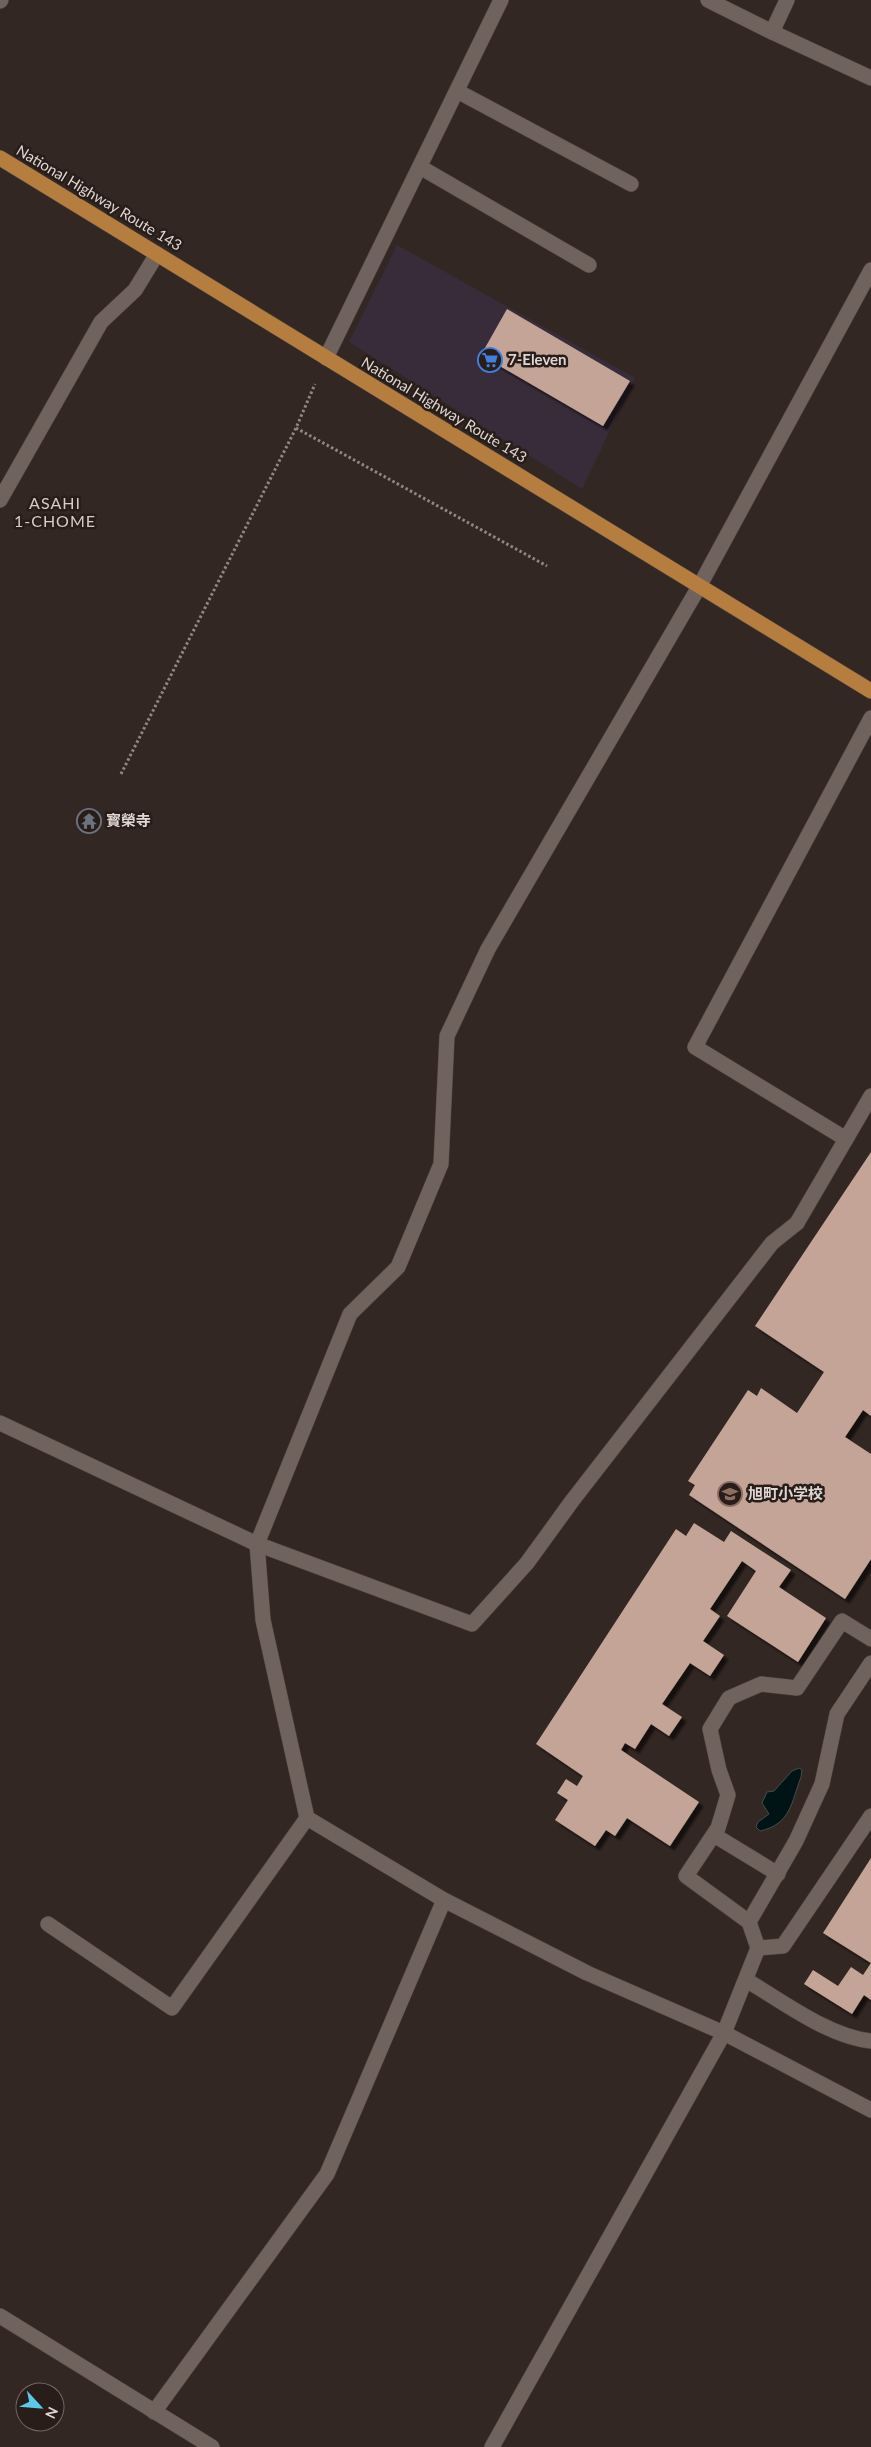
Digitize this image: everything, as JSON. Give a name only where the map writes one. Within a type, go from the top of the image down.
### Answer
[{"type":"highway","name":"National Highway Route 143","points":[[0,158],[871,691]]},
{"type":"street","points":[[326,358],[501,0]]},
{"type":"street","points":[[708,0],[871,78]]},
{"type":"street","points":[[772,32],[787,0]]},
{"type":"street","points":[[457,91],[631,184]]},
{"type":"street","points":[[420,168],[589,266]]},
{"type":"street","points":[[0,500],[101,322],[135,290],[157,254]]},
{"type":"street","points":[[871,270],[700,585],[488,949],[447,1036],[441,1164],[398,1267],[350,1314],[257,1544],[263,1620],[307,1818],[444,1900],[587,1973],[724,2034],[871,2110]]},
{"type":"street","points":[[846,1139],[695,1047],[871,718]]},
{"type":"street","points":[[0,1423],[257,1544],[472,1624],[526,1563],[772,1243],[797,1222],[871,1096]]},
{"type":"street","points":[[492,2447],[724,2034],[758,1948],[749,1922],[686,1876],[714,1835],[728,1794],[719,1770],[710,1729],[729,1698],[761,1684],[797,1688],[842,1620],[871,1639]]},
{"type":"street","points":[[749,1922],[796,1841],[822,1784],[837,1714],[871,1662]]},
{"type":"street","points":[[758,1948],[783,1946],[871,1816]]},
{"type":"street","points":[[48,1924],[172,2008],[307,1818]]},
{"type":"street","points":[[714,1835],[778,1874]]},
{"type":"street","points":[[154,2412],[326,2174],[444,1900]]},
{"type":"street","points":[[746,1980],[825,2026],[859,2040],[871,2041]]},
{"type":"street","points":[[0,2316],[212,2447]]},
{"type":"path","points":[[121,774],[296,428],[326,358]]},
{"type":"path","points":[[296,428],[548,566]]},
{"type":"shaded area","name":"7-Eleven","points":[[397,245],[635,378],[582,489],[349,342]]},
{"type":"shaded area","points":[[799,1768],[802,1770],[801,1777],[792,1804],[784,1818],[770,1828],[760,1831],[756,1827],[758,1822],[769,1814],[762,1803],[767,1792],[774,1791],[792,1771]]},
{"type":"building","points":[[507,309],[630,381],[603,426],[481,355]]},
{"type":"building","points":[[871,1152],[871,1416],[863,1410],[845,1437],[871,1454],[871,1559],[845,1599],[689,1495],[695,1485],[688,1481],[748,1390],[757,1396],[761,1388],[797,1413],[824,1372],[755,1326]]},
{"type":"building","points":[[694,1523],[724,1542],[731,1531],[791,1570],[779,1587],[826,1618],[798,1662],[727,1616],[756,1571],[742,1561],[710,1609],[720,1616],[703,1641],[724,1655],[710,1676],[690,1663],[662,1704],[682,1717],[669,1736],[651,1724],[635,1749],[625,1743],[621,1750],[699,1802],[670,1846],[627,1818],[615,1836],[606,1830],[595,1846],[555,1820],[568,1800],[557,1793],[566,1779],[577,1786],[583,1776],[536,1744],[676,1529],[686,1536]]},
{"type":"building","points":[[871,1858],[871,1963],[823,1933]]},
{"type":"building","points":[[871,1963],[871,2000],[864,1995],[852,2014],[804,1984],[813,1970],[838,1986],[851,1967],[863,1975]]},
{"type":"place","name":"7-Eleven","points":[[490,360]]},
{"type":"place","name":"寳榮寺","points":[[89,821]]},
{"type":"place","name":"旭町小学校","points":[[730,1494]]},
{"type":"district","name":"ASAHI 1-CHOME","points":[[55,512]]}]
